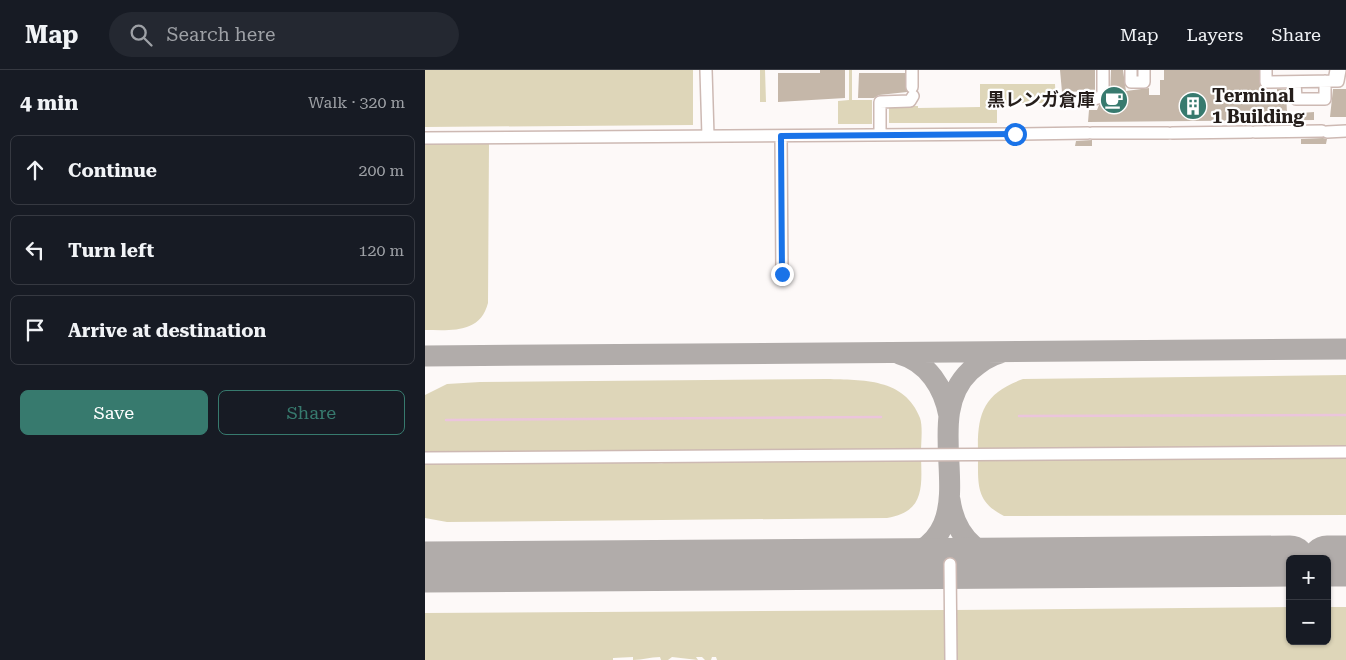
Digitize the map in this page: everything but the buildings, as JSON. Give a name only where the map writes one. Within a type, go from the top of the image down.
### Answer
[{"type":"lane","points":[[706,70],[708,136]]},
{"type":"lane","points":[[880,135],[879,102],[910,101],[913,91],[912,70]]},
{"type":"lane","points":[[1061,100],[1091,100],[1101,97],[1103,93],[1103,70]]},
{"type":"lane","points":[[1131,70],[1131,82],[1144,82],[1144,70]]},
{"type":"lane","points":[[1266,70],[1266,82],[1279,76],[1294,78],[1334,76],[1325,99],[1295,99],[1294,78]]},
{"type":"lane","points":[[425,138],[1346,131]]},
{"type":"lane","points":[[781,136],[782,274]]},
{"type":"lane","points":[[425,458],[1346,452]]},
{"type":"lane","points":[[950,564],[951,660]]},
{"type":"shaded area","points":[[425,70],[693,70],[693,125],[425,127]]},
{"type":"shaded area","points":[[760,70],[765,70],[766,102],[760,102]]},
{"type":"shaded area","points":[[849,70],[852,70],[852,100],[872,100],[872,124],[838,124],[838,101],[849,100]]},
{"type":"shaded area","points":[[980,84],[1055,84],[1056,103],[1008,103],[1004,107],[997,107],[997,123],[889,123],[889,106],[918,106],[918,108],[980,107]]},
{"type":"shaded area","points":[[425,144],[489,144],[488,303],[484,313],[478,320],[471,325],[454,330],[425,330]]},
{"type":"shaded area","points":[[1346,375],[1346,449],[978,452],[979,426],[985,406],[999,391],[1023,379]]},
{"type":"shaded area","points":[[827,379],[868,381],[893,388],[904,395],[913,405],[920,418],[922,430],[921,452],[425,456],[425,395],[447,384],[480,382]]},
{"type":"shaded area","points":[[1328,454],[1346,458],[1346,515],[1004,516],[995,511],[983,499],[978,476],[978,457],[1009,461],[1029,456]]},
{"type":"shaded area","points":[[921,457],[921,479],[918,497],[908,510],[887,518],[447,522],[425,518],[425,461],[640,459],[663,463],[685,459]]},
{"type":"shaded area","points":[[1286,607],[1286,645],[1331,645],[1331,607],[1346,607],[1346,660],[953,660],[953,610]]},
{"type":"shaded area","points":[[948,610],[948,660],[717,660],[716,657],[712,657],[711,660],[705,660],[702,657],[696,657],[698,660],[672,657],[668,660],[661,660],[660,657],[633,660],[633,657],[613,658],[613,660],[425,660],[425,613]]},
{"type":"waterway","points":[[1019,416],[1346,415]]},
{"type":"waterway","points":[[446,420],[881,417]]},
{"type":"taxiway","points":[[425,356],[1346,349]]},
{"type":"taxiway","points":[[885,564],[920,551],[940,532],[948,507],[950,480],[948,421],[954,394],[970,371],[984,360],[1000,353]]},
{"type":"taxiway","points":[[899,354],[918,363],[933,378],[939,386],[949,416]]},
{"type":"taxiway","points":[[950,500],[957,524],[970,543],[989,556],[1013,564]]},
{"type":"taxiway","points":[[425,564],[438,567]]},
{"type":"runway","points":[[425,567],[1286,561]]},
{"type":"runway","points":[[1331,561],[1346,561]]},
{"type":"place","name":"黒レンガ倉庫","points":[[1114,100]]},
{"type":"place","name":"Terminal 1 Building","points":[[1193,106]]},
{"type":"route","points":[[782,274],[781,136],[1015,134]]}]
